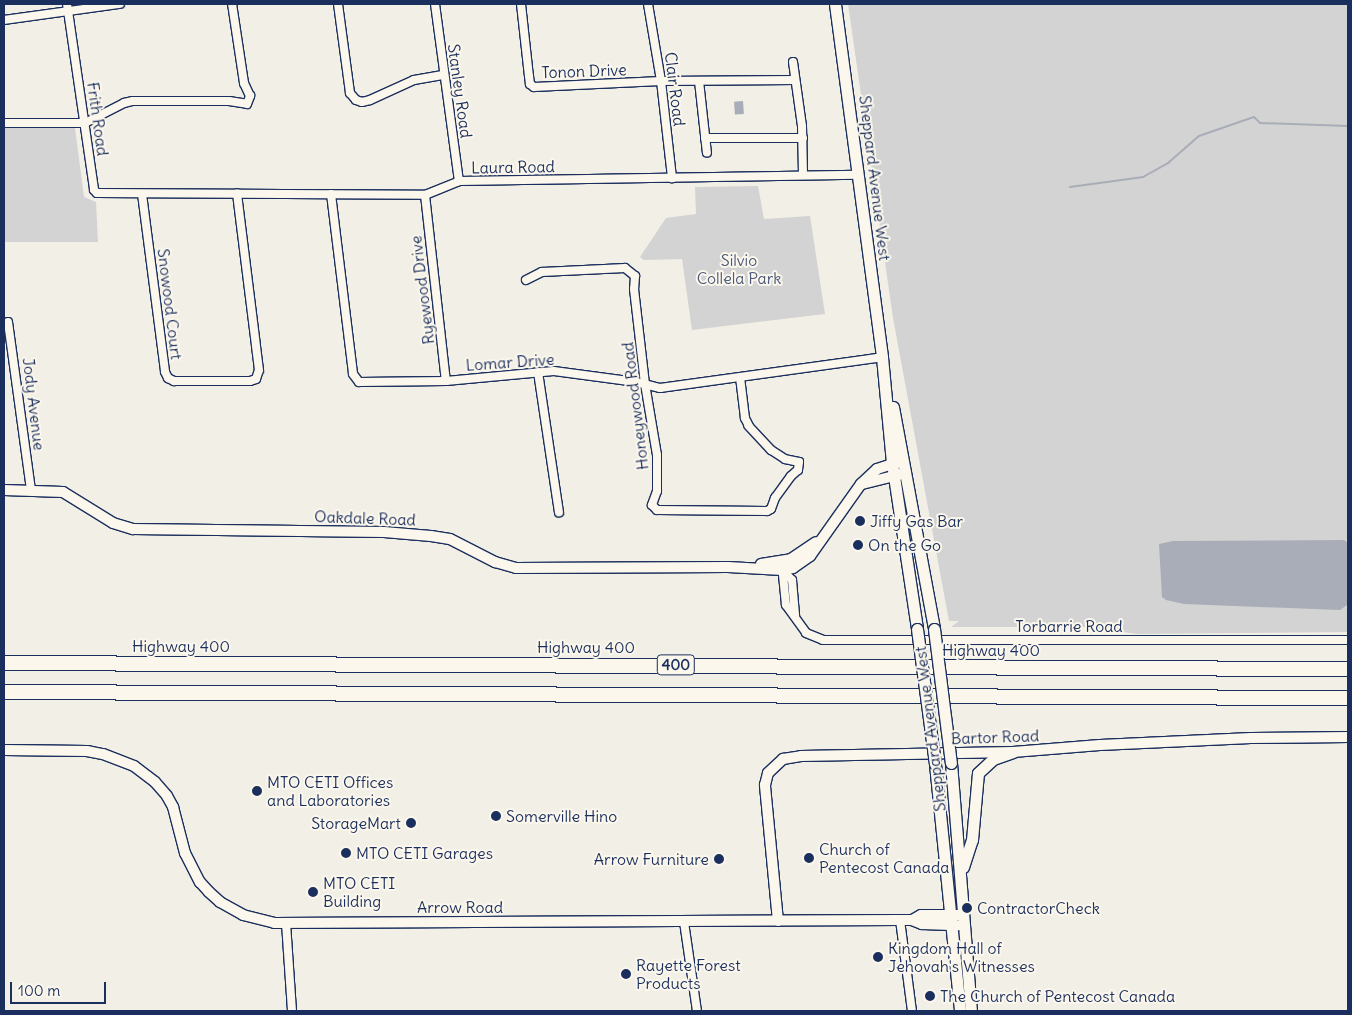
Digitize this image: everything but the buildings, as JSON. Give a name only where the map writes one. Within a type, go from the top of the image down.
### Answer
[{"type":"highway","name":"Highway 400","points":[[4,663],[1348,669]]},
{"type":"highway","name":"400","points":[[4,692],[1348,698]]},
{"type":"main road","name":"Sheppard Avenue West","points":[[836,4],[882,357],[892,463],[935,764],[960,1011]]},
{"type":"main road","name":"Sheppard Avenue West","points":[[882,357],[904,461],[934,629],[951,764],[972,1011]]},
{"type":"main road","points":[[962,876],[972,840],[978,773],[993,759],[1013,752]]},
{"type":"street","points":[[4,20],[68,8],[120,4]]},
{"type":"street","points":[[4,122],[84,123],[124,102],[132,101],[229,101],[243,104],[249,102],[250,96],[244,83],[232,4]]},
{"type":"street","points":[[338,4],[349,87],[356,100],[362,102],[370,100],[414,80],[443,75]]},
{"type":"street","name":"Stanley Road","points":[[435,4],[443,75],[459,181]]},
{"type":"street","name":"Tonon Drive","points":[[520,4],[530,84],[534,87],[661,81]]},
{"type":"street","name":"Clair Road","points":[[648,4],[661,81],[672,178]]},
{"type":"street","name":"Frith Road","points":[[68,8],[94,190],[97,192],[142,194]]},
{"type":"street","points":[[793,62],[803,138],[804,175]]},
{"type":"street","points":[[661,81],[795,80]]},
{"type":"street","points":[[700,81],[707,153]]},
{"type":"street","points":[[705,138],[803,138]]},
{"type":"street","name":"Laura Road","points":[[142,194],[425,195],[459,181],[858,175]]},
{"type":"street","name":"Snowood Court","points":[[142,194],[165,372],[168,378],[174,381],[250,381],[256,379],[259,370],[238,193]]},
{"type":"street","name":"Lomar Drive","points":[[331,194],[355,379],[364,383],[446,381],[554,371],[645,384],[660,388],[882,357]]},
{"type":"street","name":"Ryewood Drive","points":[[425,195],[446,381]]},
{"type":"street","name":"Honeywood Road","points":[[526,280],[542,272],[625,268],[630,270],[635,276],[634,289],[645,384],[658,455],[657,491],[652,504],[657,510],[767,511],[771,509],[775,498],[791,476],[798,470],[799,463],[795,460],[785,459],[771,450],[749,426],[746,418],[740,377]]},
{"type":"street","name":"Jody Avenue","points":[[8,322],[31,490]]},
{"type":"street","points":[[538,372],[559,512]]},
{"type":"street","name":"Oakdale Road","points":[[4,490],[63,492],[113,523],[133,529],[384,532],[431,536],[450,539],[495,562],[516,568],[728,567],[782,565],[823,538],[861,484],[877,469],[904,461]]},
{"type":"street","points":[[861,484],[894,478],[906,473]]},
{"type":"street","name":"Torbarrie Road","points":[[782,565],[786,605],[806,633],[822,640],[1348,640]]},
{"type":"street","name":"Bartor Road","points":[[778,921],[765,795],[768,773],[775,764],[793,756],[1013,752],[1100,745],[1251,738],[1348,737]]},
{"type":"street","name":"Arrow Road","points":[[4,750],[87,751],[110,756],[134,766],[155,782],[167,796],[173,807],[185,853],[197,876],[209,892],[220,902],[254,919],[286,923],[912,920],[922,924],[964,920]]},
{"type":"street","points":[[900,920],[912,1011]]},
{"type":"street","points":[[684,922],[697,1011]]},
{"type":"street","points":[[286,923],[292,1011]]},
{"type":"green space","points":[[848,4],[1348,4],[1348,632],[1137,634],[1090,627],[951,627],[959,621],[949,621],[893,318]]},
{"type":"green space","points":[[4,128],[75,128],[84,197],[96,202],[98,242],[4,242]]},
{"type":"green space","name":"Silvio Collela Park","points":[[758,186],[764,219],[810,216],[825,314],[692,330],[682,259],[644,260],[640,257],[666,218],[696,214],[695,187]]},
{"type":"shaded area","points":[[743,101],[744,114],[735,115],[734,102]]},
{"type":"shaded area","points":[[1344,540],[1348,543],[1348,592],[1347,605],[1340,610],[1184,604],[1166,600],[1162,597],[1159,544],[1173,541]]},
{"type":"waterway","points":[[1070,187],[1143,177],[1168,163],[1199,136],[1254,117],[1260,123],[1348,126]]},
{"type":"place","name":"Jiffy Gas Bar","points":[[860,521]]},
{"type":"place","name":"On the Go","points":[[858,545]]},
{"type":"place","name":"MTO CETI Offices and Laboratories","points":[[257,791]]},
{"type":"place","name":"Somerville Hino","points":[[496,816]]},
{"type":"place","name":"StorageMart","points":[[411,823]]},
{"type":"place","name":"MTO CETI Garages","points":[[346,853]]},
{"type":"place","name":"Church of Pentecost Canada","points":[[809,858]]},
{"type":"place","name":"Arrow Furniture","points":[[719,859]]},
{"type":"place","name":"MTO CETI Building","points":[[313,892]]},
{"type":"place","name":"ContractorCheck","points":[[967,908]]},
{"type":"place","name":"Kingdom Hall of Jehovah's Witnesses","points":[[878,957]]},
{"type":"place","name":"Rayette Forest Products","points":[[626,974]]},
{"type":"place","name":"The Church of Pentecost Canada","points":[[930,996]]}]
